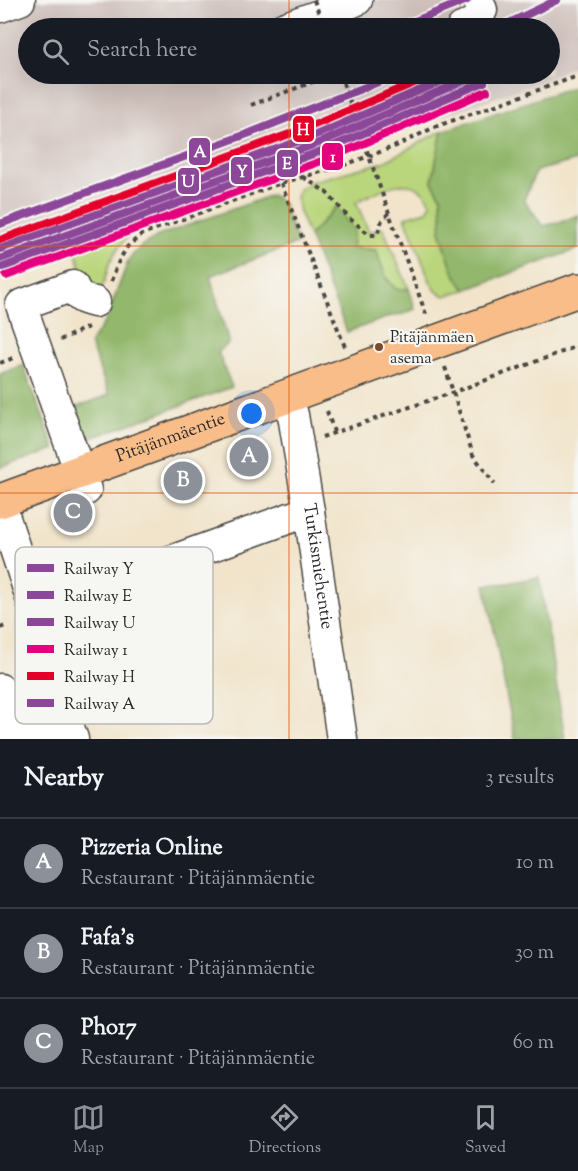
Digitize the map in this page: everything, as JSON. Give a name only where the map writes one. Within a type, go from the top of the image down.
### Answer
[{"type":"main road","name":"Pitäjänmäentie","points":[[1,511],[291,406],[578,290]]},
{"type":"main road","name":"Pitäjänmäentie","points":[[291,406],[325,406],[449,377],[578,313]]},
{"type":"street","points":[[0,8],[20,0]]},
{"type":"street","points":[[311,18],[357,0]]},
{"type":"street","points":[[478,0],[482,10],[478,18]]},
{"type":"street","points":[[83,480],[21,305],[73,286],[78,296],[94,302]]},
{"type":"street","name":"Turkismiehentie","points":[[291,406],[309,510],[342,739]]},
{"type":"street","points":[[208,547],[309,510]]},
{"type":"street","points":[[1,511],[15,552]]},
{"type":"street","points":[[0,689],[17,739],[70,731]]},
{"type":"path","points":[[314,0],[320,18]]},
{"type":"path","points":[[560,82],[578,76]]},
{"type":"path","points":[[251,105],[307,84]]},
{"type":"path","points":[[344,84],[428,320]]},
{"type":"path","points":[[142,234],[281,183],[339,167],[396,146],[437,126],[555,84]]},
{"type":"path","points":[[303,177],[326,192],[349,218],[370,235],[377,235],[382,220],[389,213]]},
{"type":"path","points":[[281,183],[346,350]]},
{"type":"path","points":[[334,432],[449,377],[578,346]]},
{"type":"path","points":[[449,377],[473,455],[495,484]]},
{"type":"shaded area","points":[[0,0],[578,0],[578,64],[560,73],[560,18],[18,18],[18,84],[533,84],[0,275]]},
{"type":"green space","points":[[578,85],[578,160],[536,171],[524,200],[543,226],[578,215],[578,249],[465,290],[453,271],[440,231],[441,196],[432,182],[442,131]]},
{"type":"green space","points":[[442,131],[432,181],[441,196],[440,231],[453,271],[465,290],[445,296],[436,291],[430,281],[405,217],[427,211],[431,204],[423,192],[415,187],[398,185],[390,187],[356,202],[369,232],[383,228],[409,289],[396,289],[386,278],[376,250],[352,248],[336,207],[309,236],[299,212],[296,197],[300,188],[313,181],[384,162]]},
{"type":"green space","points":[[272,195],[282,202],[298,243],[210,276],[229,343],[218,352],[232,387],[83,441],[74,408],[109,395],[90,343],[106,320],[129,259],[141,246],[158,236]]},
{"type":"green space","points":[[336,207],[354,230],[352,248],[376,250],[386,278],[396,289],[409,289],[415,309],[347,332],[309,236]]},
{"type":"green space","points":[[138,227],[113,255],[99,292],[89,294],[75,249]]},
{"type":"green space","points":[[23,365],[55,449],[0,468],[0,374]]},
{"type":"green space","points":[[539,577],[565,739],[515,739],[485,585]]},
{"type":"rail line","name":"A","points":[[423,18],[467,0]]},
{"type":"rail line","name":"A","points":[[520,18],[557,0]]},
{"type":"rail line","name":"A","points":[[0,224],[250,133],[373,84]]},
{"type":"rail line","name":"H","points":[[0,240],[314,125],[411,84]]},
{"type":"rail line","name":"U","points":[[0,249],[318,134],[435,84]]},
{"type":"rail line","name":"Y","points":[[0,259],[321,142],[457,84]]},
{"type":"rail line","name":"E","points":[[3,267],[324,150],[479,84]]},
{"type":"rail line","name":"1","points":[[6,276],[327,159],[487,91]]},
{"type":"place","name":"Pitäjänmäen asema","points":[[379,347]]},
{"type":"place","name":"Pizzeria Online","points":[[249,457]]},
{"type":"place","name":"Fafa's","points":[[183,481]]},
{"type":"place","name":"Pho17","points":[[73,513]]}]
